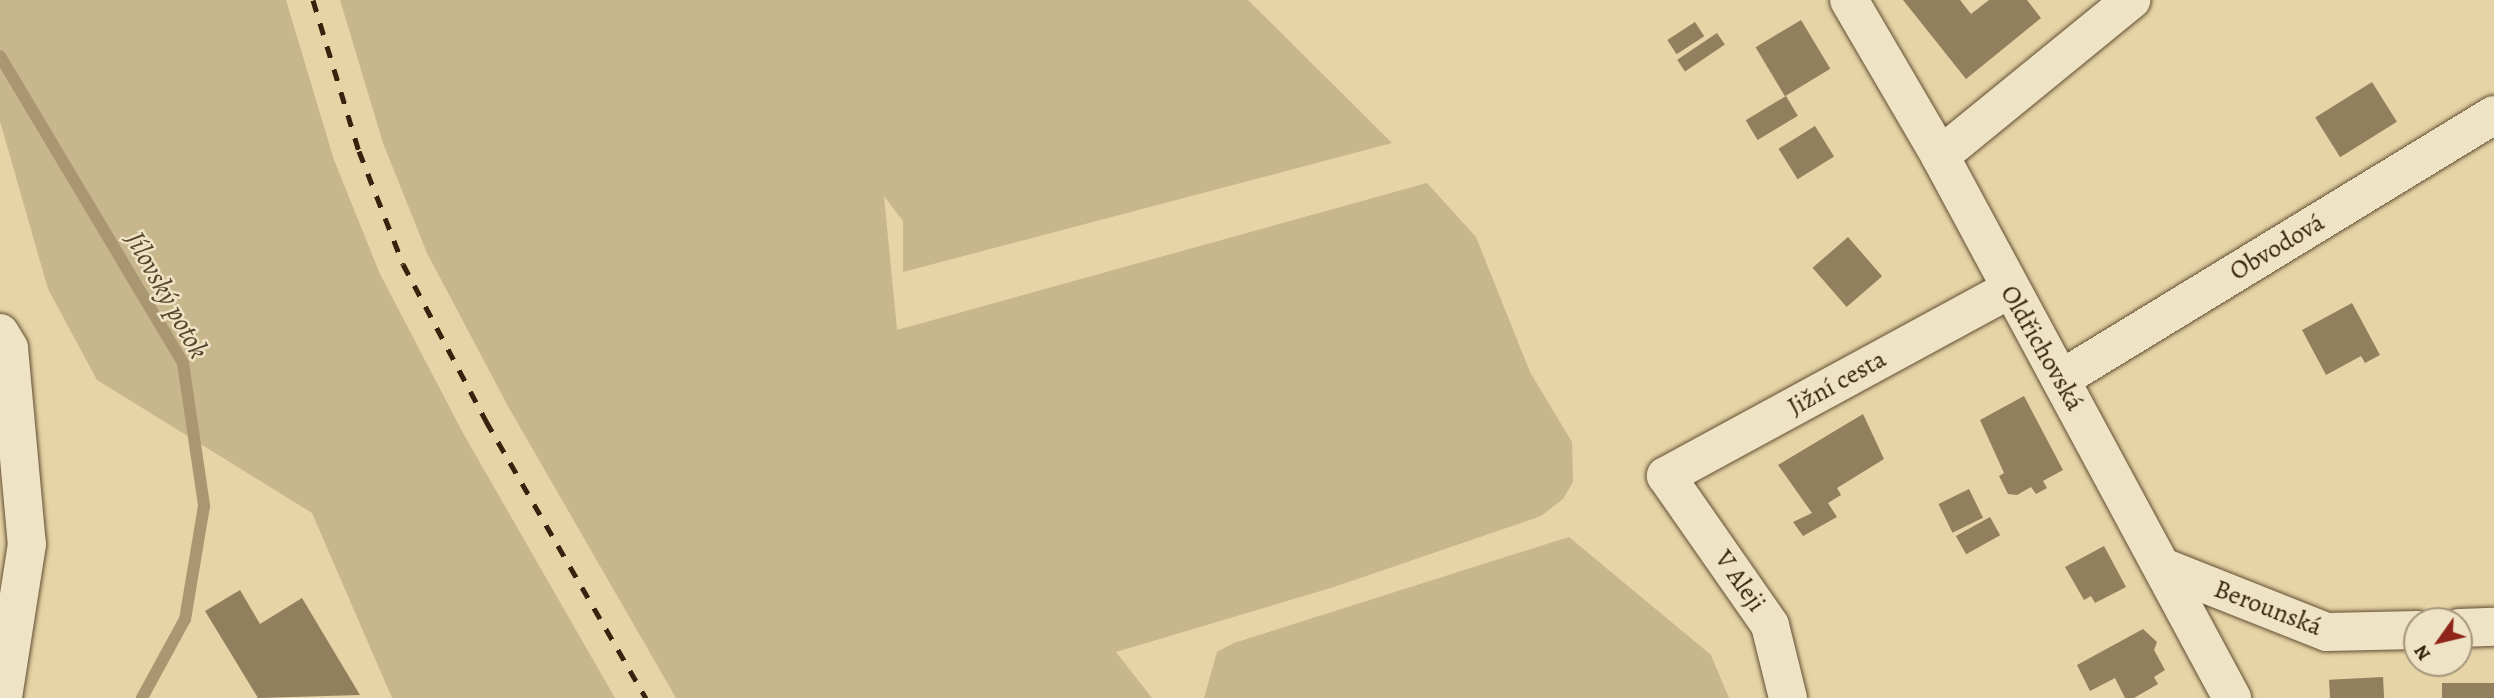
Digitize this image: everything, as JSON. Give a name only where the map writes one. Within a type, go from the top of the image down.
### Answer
[{"type":"street","name":"Oldřichovská","points":[[1849,0],[1940,156],[2008,290],[2061,379],[2165,568],[2232,698]]},
{"type":"street","points":[[1940,156],[2131,0]]},
{"type":"street","name":"Obvodová","points":[[2061,379],[2494,115]]},
{"type":"street","name":"Jižní cesta","points":[[1666,476],[2008,290]]},
{"type":"street","points":[[0,332],[9,348],[27,544],[3,698]]},
{"type":"street","name":"V Aleji","points":[[1666,476],[1770,625],[1788,698]]},
{"type":"street","name":"Berounská","points":[[2165,568],[2327,632],[2403,630]]},
{"type":"street","points":[[2473,628],[2494,627]]},
{"type":"shaded area","points":[[0,0],[286,0],[334,160],[380,274],[463,433],[615,698],[392,698],[312,513],[97,380],[48,289],[0,121]]},
{"type":"shaded area","points":[[340,0],[1248,0],[1392,143],[903,272],[903,221],[884,196],[897,330],[1427,183],[1476,237],[1530,372],[1572,442],[1573,482],[1563,499],[1541,516],[1334,587],[1116,652],[1152,698],[676,698],[509,408],[427,253],[383,143]]},
{"type":"shaded area","points":[[1569,537],[1711,655],[1729,698],[1204,698],[1217,652],[1234,643]]},
{"type":"building","points":[[1903,0],[1960,0],[1971,14],[1989,0],[2027,0],[2041,18],[1966,79]]},
{"type":"building","points":[[1801,20],[1830,69],[1785,96],[1756,47]]},
{"type":"building","points":[[1695,22],[1704,36],[1677,54],[1667,40]]},
{"type":"building","points":[[1717,33],[1725,45],[1685,71],[1677,60]]},
{"type":"building","points":[[2372,82],[2397,122],[2340,157],[2315,118]]},
{"type":"building","points":[[1786,96],[1798,116],[1758,140],[1746,120]]},
{"type":"building","points":[[1815,126],[1834,157],[1798,179],[1779,149]]},
{"type":"building","points":[[1848,237],[1882,276],[1847,307],[1813,268]]},
{"type":"building","points":[[2352,303],[2380,355],[2365,363],[2361,356],[2326,375],[2302,330]]},
{"type":"building","points":[[2024,396],[2063,470],[2043,481],[2047,488],[2036,494],[2031,487],[2017,495],[2008,494],[1999,476],[2004,473],[1980,420]]},
{"type":"building","points":[[1863,414],[1884,459],[1837,488],[1841,495],[1828,503],[1837,517],[1803,536],[1793,522],[1812,513],[1778,465]]},
{"type":"building","points":[[1969,489],[1983,518],[1952,533],[1938,504]]},
{"type":"building","points":[[1990,517],[2000,535],[1966,554],[1956,536]]},
{"type":"building","points":[[2104,546],[2126,587],[2095,603],[2091,596],[2084,600],[2065,567]]},
{"type":"building","points":[[240,590],[260,624],[302,598],[360,695],[258,698],[205,611]]},
{"type":"building","points":[[2143,629],[2157,642],[2154,650],[2165,670],[2154,677],[2158,684],[2134,698],[2125,698],[2115,678],[2090,691],[2077,665]]},
{"type":"building","points":[[2383,677],[2384,698],[2330,698],[2329,680]]},
{"type":"building","points":[[2442,683],[2494,683],[2494,698],[2442,698]]},
{"type":"waterway","name":"Jílovský potok","points":[[0,56],[183,363],[204,506],[185,619],[142,698]]},
{"type":"railway","points":[[313,0],[359,151],[403,264],[486,421],[646,698]]}]
